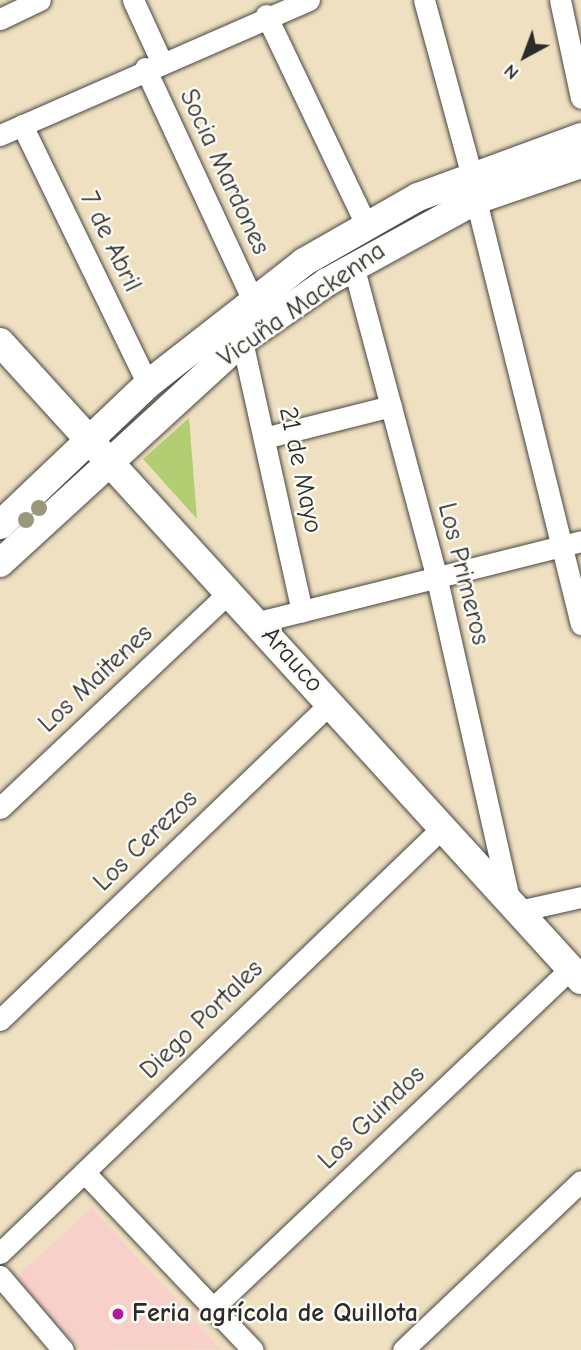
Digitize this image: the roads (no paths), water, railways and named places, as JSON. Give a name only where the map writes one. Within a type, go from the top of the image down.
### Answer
[{"type":"main road","name":"Vicuña Mackenna","points":[[0,563],[111,458],[242,341],[474,187],[581,137]]},
{"type":"main road","name":"Vicuña Mackenna","points":[[0,525],[148,384],[252,299],[365,223],[474,187],[581,164]]},
{"type":"main road","name":"Arauco","points":[[0,342],[111,458],[576,974]]},
{"type":"street","points":[[0,19],[40,0]]},
{"type":"street","name":"Socia Mardones","points":[[133,0],[153,65],[252,299]]},
{"type":"street","points":[[0,135],[265,15],[309,0]]},
{"type":"street","points":[[424,0],[571,544],[581,624]]},
{"type":"street","points":[[560,0],[581,98]]},
{"type":"street","points":[[265,15],[365,223]]},
{"type":"street","name":"7 de Abril","points":[[22,125],[148,384]]},
{"type":"street","name":"Los Primeros","points":[[354,265],[436,575],[514,905]]},
{"type":"street","name":"21 de Mayo","points":[[242,341],[302,611]]},
{"type":"street","points":[[264,438],[391,405]]},
{"type":"street","points":[[259,622],[436,575],[571,544]]},
{"type":"street","name":"Los Maitenes","points":[[0,808],[230,591]]},
{"type":"street","name":"Los Cerezos","points":[[0,1020],[331,703]]},
{"type":"street","name":"Diego Portales","points":[[0,1252],[443,827]]},
{"type":"street","points":[[514,905],[581,897]]},
{"type":"street","name":"Los Guindos","points":[[213,1308],[576,974]]},
{"type":"street","points":[[84,1172],[253,1350]]},
{"type":"street","points":[[402,1350],[581,1181]]},
{"type":"street","points":[[0,1276],[63,1350]]},
{"type":"place","name":"Feria agrícola de Quillota","points":[[118,1314]]}]
